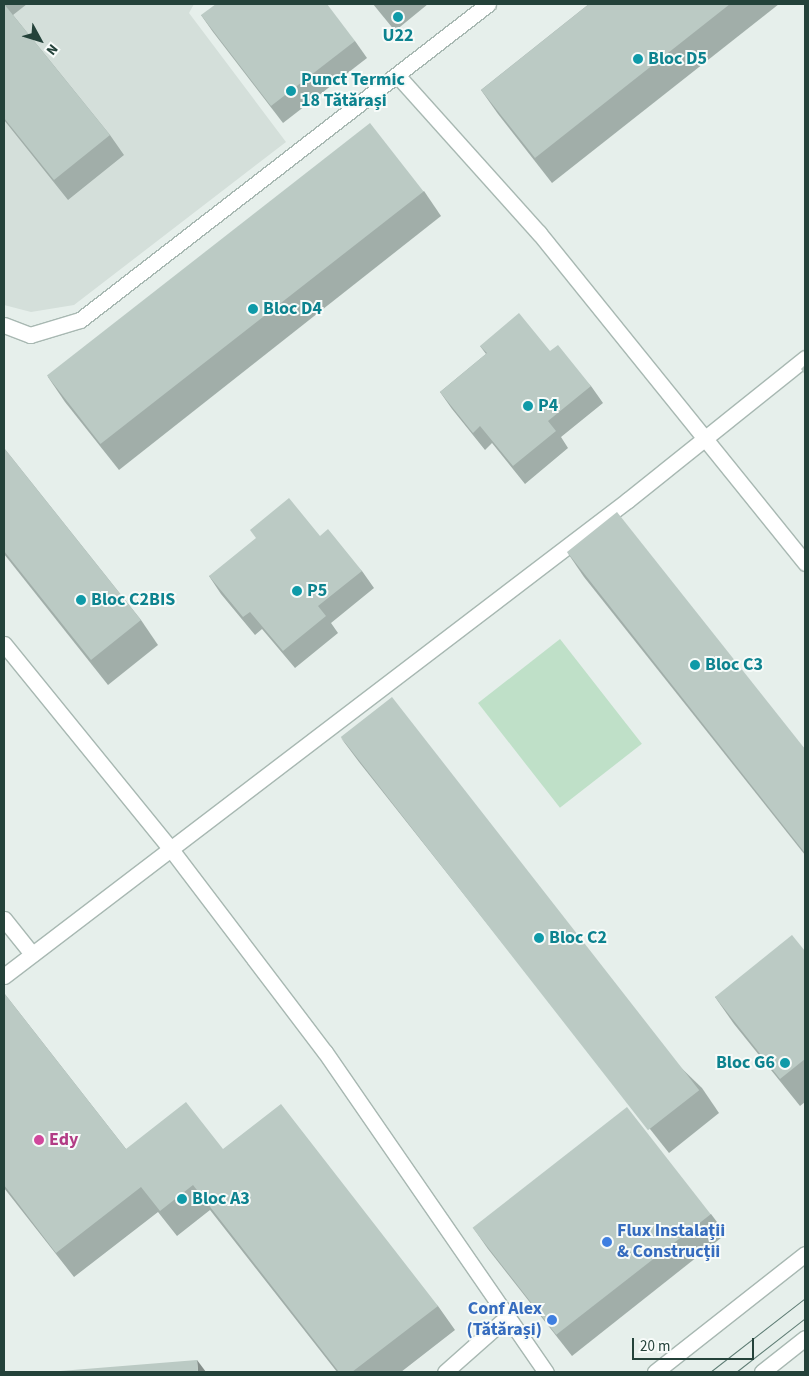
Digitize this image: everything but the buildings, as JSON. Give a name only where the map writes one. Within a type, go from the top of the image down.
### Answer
[{"type":"street","points":[[4,325],[30,335],[80,320],[398,76],[488,4]]},
{"type":"street","points":[[398,76],[539,234],[805,563]]},
{"type":"street","points":[[4,976],[705,439],[805,358]]},
{"type":"street","points":[[4,644],[170,848],[325,1052],[505,1319],[546,1372]]},
{"type":"street","points":[[4,919],[32,954]]},
{"type":"street","points":[[654,1372],[805,1254]]},
{"type":"street","points":[[445,1372],[505,1319]]},
{"type":"street","points":[[762,1372],[805,1338]]},
{"type":"shaded area","points":[[4,4],[194,4],[189,13],[286,142],[74,305],[31,312],[4,305]]},
{"type":"green space","points":[[560,639],[642,744],[560,808],[478,703]]},
{"type":"tram line","points":[[710,1372],[805,1298]]},
{"type":"tram line","points":[[736,1372],[805,1318]]},
{"type":"place","name":"U22","points":[[398,17]]},
{"type":"place","name":"Bloc D5","points":[[638,59]]},
{"type":"place","name":"Punct Termic 18 Tătărași","points":[[291,91]]},
{"type":"place","name":"Bloc D4","points":[[253,309]]},
{"type":"place","name":"P4","points":[[528,406]]},
{"type":"place","name":"P5","points":[[297,591]]},
{"type":"place","name":"Bloc C2BIS","points":[[81,600]]},
{"type":"place","name":"Bloc C3","points":[[695,665]]},
{"type":"place","name":"Bloc C2","points":[[539,938]]},
{"type":"place","name":"Bloc G6","points":[[785,1063]]},
{"type":"place","name":"Edy","points":[[39,1140]]},
{"type":"place","name":"Bloc A3","points":[[182,1199]]},
{"type":"place","name":"Flux Instalații & Construcții","points":[[607,1242]]},
{"type":"place","name":"Conf Alex (Tătărași)","points":[[552,1320]]}]
